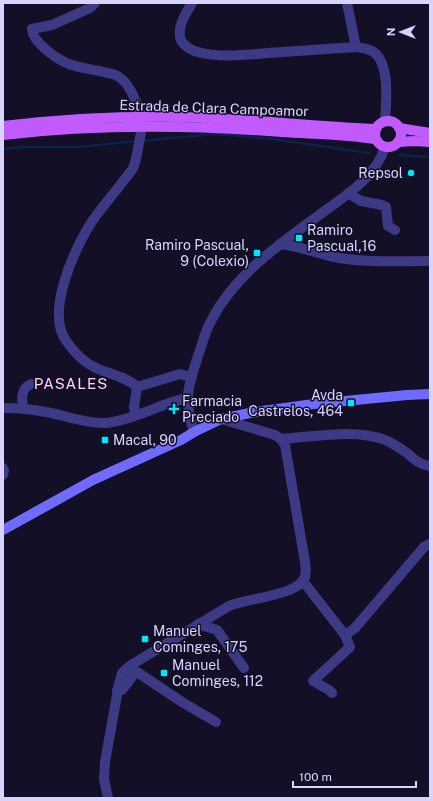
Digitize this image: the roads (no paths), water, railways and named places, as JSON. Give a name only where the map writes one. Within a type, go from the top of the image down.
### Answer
[{"type":"main road","name":"Estrada de Clara Campoamor","points":[[3,126],[83,119],[141,126],[227,128],[375,139]]},
{"type":"main road","name":"Estrada de Clara Campoamor","points":[[3,135],[63,129],[241,120],[376,129]]},
{"type":"main road","points":[[399,128],[401,135],[398,142],[392,147],[381,146],[375,139],[374,136],[378,125],[385,122],[393,123],[399,128],[430,133]]},
{"type":"main road","points":[[398,142],[430,142]]},
{"type":"main road","points":[[3,530],[93,480],[181,440],[221,419],[255,412],[307,405],[430,394]]},
{"type":"street","points":[[95,3],[90,8],[69,18],[52,25],[32,29],[33,35],[37,41],[62,62],[72,66],[118,76],[126,82],[131,91],[141,126],[133,167],[90,225],[73,256],[62,291],[58,323],[62,336],[83,360],[94,368],[127,380],[137,387]]},
{"type":"street","points":[[192,3],[182,23],[180,35],[182,41],[196,52],[214,55],[241,55],[356,47],[376,53],[383,66],[386,83],[385,122]]},
{"type":"street","points":[[347,3],[356,47]]},
{"type":"street","points":[[194,432],[187,407],[188,387],[205,334],[217,309],[243,277],[256,264],[361,183],[371,172],[385,147]]},
{"type":"street","points":[[348,193],[361,200],[386,207],[388,226],[395,230]]},
{"type":"street","points":[[280,244],[297,246],[334,257],[372,260],[430,261]]},
{"type":"street","points":[[137,387],[180,374],[192,377]]},
{"type":"street","points":[[23,408],[22,396],[24,390],[31,384]]},
{"type":"street","points":[[136,415],[134,407],[137,387]]},
{"type":"street","points":[[3,408],[23,408],[104,423],[125,419],[187,398]]},
{"type":"street","points":[[108,798],[104,779],[105,762],[122,673],[130,665],[233,604],[290,591],[304,578],[306,570],[304,556],[285,445],[282,440],[269,433],[247,428],[221,419]]},
{"type":"street","points":[[282,440],[323,435],[370,436],[380,438],[406,452],[416,462],[430,466]]},
{"type":"street","points":[[3,468],[3,475]]},
{"type":"street","points":[[345,635],[355,628],[424,547],[430,544]]},
{"type":"street","points":[[302,581],[306,584],[345,635],[350,647],[313,681],[332,693]]},
{"type":"street","points":[[198,624],[217,630],[244,668]]},
{"type":"street","points":[[118,690],[122,690],[137,672],[182,702],[216,722]]},
{"type":"waterway","points":[[142,141],[213,134],[273,139],[369,153]]},
{"type":"waterway","points":[[3,149],[22,147],[80,147],[137,141]]},
{"type":"waterway","points":[[400,155],[430,157]]},
{"type":"place","name":"Repsol","points":[[411,173]]},
{"type":"place","name":"Ramiro Pascual,16","points":[[299,238]]},
{"type":"place","name":"Ramiro Pascual, 9 (Colexio)","points":[[257,253]]},
{"type":"place","name":"Avda Castrelos, 464","points":[[351,403]]},
{"type":"place","name":"Farmacia Preciado","points":[[174,409]]},
{"type":"place","name":"Macal, 90","points":[[105,440]]},
{"type":"place","name":"Manuel Cominges, 175","points":[[145,639]]},
{"type":"place","name":"Manuel Cominges, 112","points":[[164,673]]},
{"type":"district","name":"PASALES","points":[[71,383]]}]
